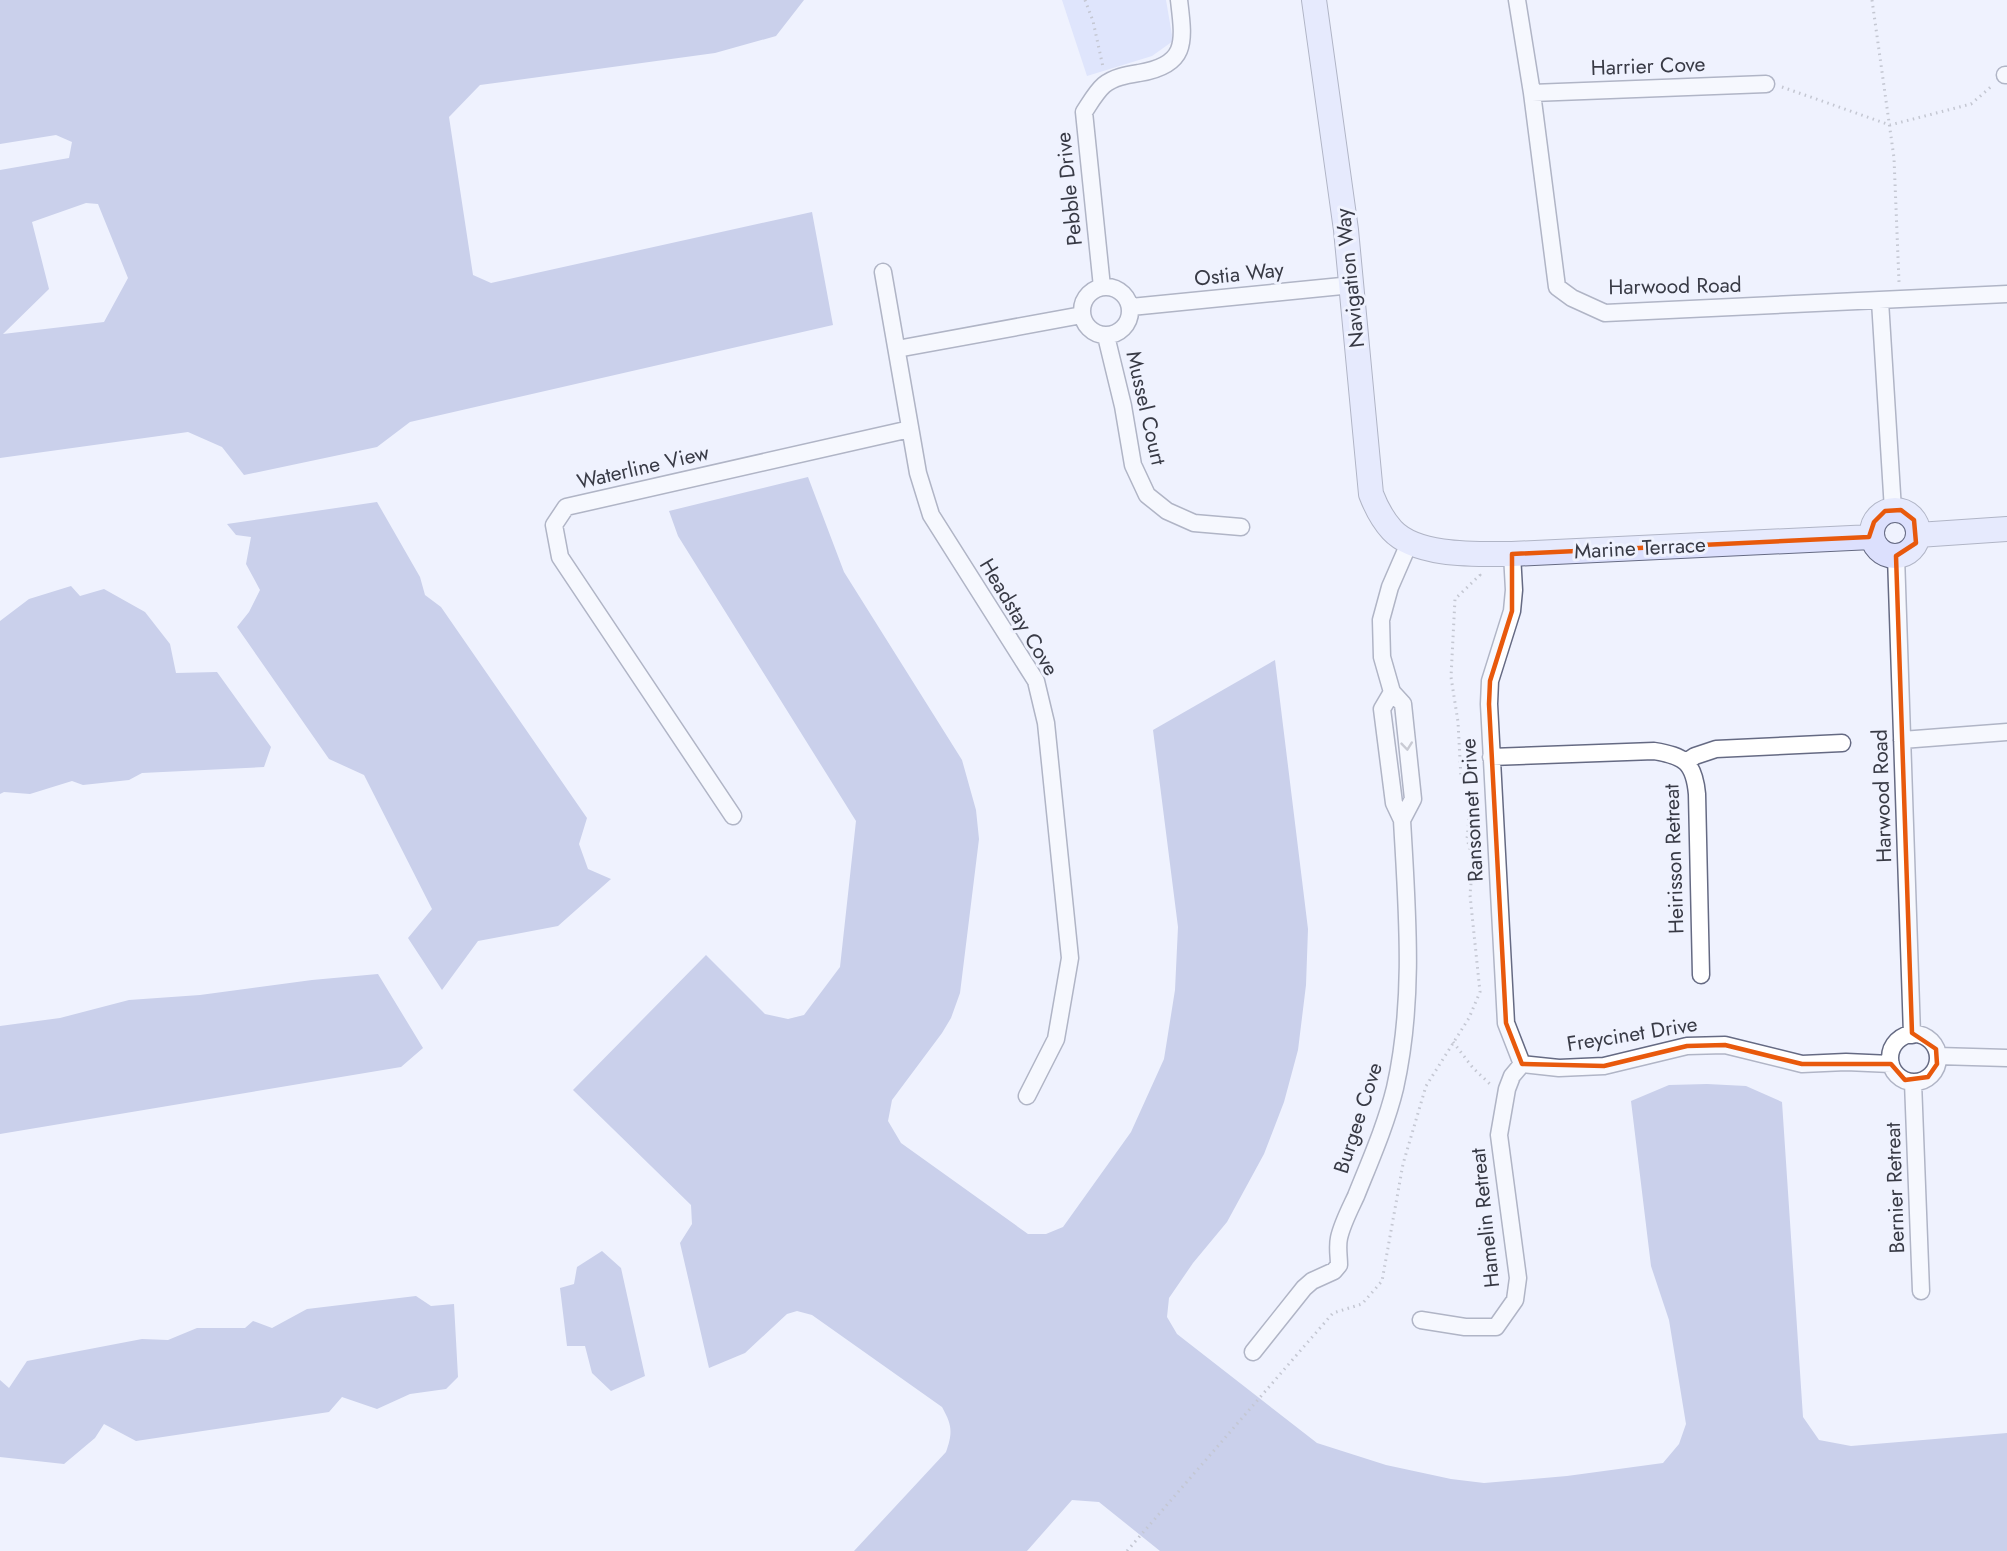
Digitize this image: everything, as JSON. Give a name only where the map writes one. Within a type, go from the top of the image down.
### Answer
[{"type":"street","points":[[1107,83],[1120,76],[1164,67],[1177,56],[1183,31],[1179,0]]},
{"type":"street","name":"Navigation Way","points":[[1314,0],[1345,218],[1371,494],[1379,513],[1393,531],[1410,541]]},
{"type":"street","name":"Harwood Road","points":[[1517,0],[1532,93],[1557,287],[1572,298],[1605,313],[2007,294]]},
{"type":"street","name":"Pebble Drive","points":[[1102,287],[1084,112],[1107,83]]},
{"type":"street","name":"Harrier Cove","points":[[1532,93],[1766,84]]},
{"type":"street","name":"Headstay Cove","points":[[883,272],[918,472],[931,516],[1036,681],[1046,723],[1070,958],[1056,1039],[1027,1096]]},
{"type":"street","name":"Ostia Way","points":[[1131,308],[1352,285]]},
{"type":"street","points":[[1102,287],[1113,288],[1122,293],[1128,299],[1131,308],[1130,316],[1122,330],[1115,335],[1098,335],[1084,323],[1082,306],[1089,294],[1102,287]]},
{"type":"street","points":[[1880,301],[1893,510]]},
{"type":"street","points":[[897,349],[1082,315]]},
{"type":"street","name":"Mussel Court","points":[[1106,336],[1123,406],[1133,465],[1147,495],[1167,512],[1194,523],[1241,527]]},
{"type":"street","name":"Waterline View","points":[[733,816],[560,557],[554,525],[566,507],[910,429]]},
{"type":"street","points":[[1893,510],[1901,510],[1914,520],[1918,536],[1911,550],[1896,556],[1890,556],[1878,549],[1872,537],[1874,522],[1885,511],[1893,510]]},
{"type":"street","points":[[1918,536],[2007,528]]},
{"type":"street","name":"Marine Terrace","points":[[1410,541],[1430,549],[1458,554],[1512,554],[1872,537]]},
{"type":"street","name":"Burgee Cove","points":[[1253,1352],[1304,1288],[1339,1265],[1338,1246],[1342,1230],[1378,1140],[1394,1092],[1405,1029],[1409,965],[1402,820],[1394,802],[1382,709],[1392,692],[1382,657],[1381,620],[1390,587],[1410,541]]},
{"type":"street","name":"Ransonnet Drive","points":[[1512,554],[1514,590],[1512,611],[1490,681],[1489,704],[1506,1023],[1522,1064]]},
{"type":"street","name":"Harwood Road","points":[[1896,556],[1912,1035]]},
{"type":"street","points":[[1902,740],[2007,732]]},
{"type":"street","points":[[1686,762],[1695,756],[1716,749],[1842,743]]},
{"type":"street","name":"Heirisson Retreat","points":[[1491,756],[1654,751],[1672,754],[1686,762],[1692,769],[1697,794],[1701,975]]},
{"type":"street","points":[[1912,1035],[1926,1038],[1936,1049],[1938,1056],[1937,1064],[1928,1077],[1913,1082],[1899,1077],[1891,1064],[1895,1044],[1912,1035]]},
{"type":"street","name":"Freycinet Drive","points":[[1522,1064],[1559,1068],[1604,1066],[1687,1046],[1725,1045],[1802,1064],[1846,1062],[1891,1064]]},
{"type":"street","points":[[1938,1056],[2007,1058]]},
{"type":"street","name":"Hamelin Retreat","points":[[1421,1320],[1465,1327],[1497,1328],[1515,1300],[1518,1278],[1499,1135],[1512,1076],[1522,1064]]},
{"type":"street","name":"Bernier Retreat","points":[[1913,1082],[1921,1291]]},
{"type":"path","points":[[1085,0],[1093,21],[1095,40],[1107,83]]},
{"type":"path","points":[[1872,0],[1894,158],[1899,299]]},
{"type":"path","points":[[1766,84],[1775,84],[1890,125],[1971,104],[2006,75]]},
{"type":"path","points":[[1127,1551],[1333,1313],[1362,1304],[1382,1281],[1403,1164],[1416,1113],[1426,1086],[1468,1018],[1480,992],[1470,895],[1473,859],[1467,839],[1471,800],[1461,778],[1458,722],[1450,677],[1455,599],[1480,575],[1458,554]]},
{"type":"path","points":[[1453,1042],[1489,1085],[1508,1089]]},
{"type":"highlighted area","points":[[1901,510],[1914,520],[1916,543],[1896,556],[1912,1033],[1936,1049],[1937,1064],[1928,1077],[1905,1080],[1891,1064],[1802,1064],[1725,1045],[1687,1046],[1604,1066],[1522,1064],[1506,1023],[1489,704],[1490,681],[1512,611],[1512,554],[1869,537],[1874,522],[1885,511]]},
{"type":"shaded area","points":[[0,0],[804,0],[776,36],[715,53],[480,85],[449,117],[473,275],[491,283],[812,212],[833,325],[410,422],[377,447],[244,475],[222,447],[188,432],[0,458],[0,170],[69,158],[72,142],[56,135],[0,144]],"holes":[[[86,203],[98,204],[128,278],[104,322],[3,334],[49,289],[32,222]]]},
{"type":"shaded area","points":[[1062,0],[1166,0],[1173,41],[1152,56],[1087,76]]},
{"type":"shaded area","points":[[808,477],[844,572],[962,760],[976,810],[979,839],[960,993],[951,1018],[942,1033],[892,1100],[888,1121],[901,1143],[1028,1234],[1046,1234],[1063,1227],[1131,1132],[1164,1059],[1175,990],[1178,927],[1153,730],[1275,660],[1308,929],[1306,985],[1298,1050],[1284,1102],[1264,1154],[1227,1222],[1193,1263],[1169,1298],[1167,1317],[1177,1334],[1317,1443],[1386,1465],[1451,1479],[1484,1483],[1567,1476],[1663,1463],[1679,1444],[1686,1424],[1669,1320],[1651,1266],[1631,1101],[1669,1085],[1746,1086],[1782,1102],[1803,1417],[1819,1440],[1851,1446],[2007,1433],[2007,1551],[1160,1551],[1099,1502],[1072,1500],[1027,1551],[854,1551],[946,1452],[950,1429],[942,1407],[812,1315],[797,1311],[787,1314],[745,1353],[709,1368],[680,1243],[692,1224],[691,1205],[573,1090],[706,955],[765,1014],[788,1019],[804,1015],[840,967],[856,821],[678,536],[669,511]]},
{"type":"shaded area","points":[[377,502],[420,577],[425,595],[441,607],[587,818],[579,844],[588,869],[611,879],[558,926],[478,941],[442,990],[408,938],[432,909],[364,775],[329,759],[237,627],[249,612],[260,590],[246,564],[251,537],[236,535],[227,524]]},
{"type":"shaded area","points":[[71,586],[80,596],[104,589],[145,612],[170,644],[176,673],[217,672],[271,747],[264,767],[142,773],[129,780],[83,785],[72,781],[30,794],[4,792],[0,794],[0,621],[29,599]]},
{"type":"shaded area","points":[[378,974],[423,1048],[401,1067],[0,1134],[0,1026],[60,1018],[129,1000],[200,995]]},
{"type":"shaded area","points":[[602,1251],[621,1268],[645,1376],[611,1391],[592,1373],[585,1346],[567,1346],[560,1288],[574,1284],[577,1267]]},
{"type":"shaded area","points":[[416,1296],[431,1306],[454,1304],[458,1377],[446,1389],[410,1394],[377,1409],[342,1397],[329,1412],[136,1441],[104,1424],[95,1438],[64,1464],[0,1457],[0,1380],[9,1388],[27,1361],[142,1339],[168,1340],[197,1328],[245,1328],[253,1321],[272,1328],[307,1309]]}]
